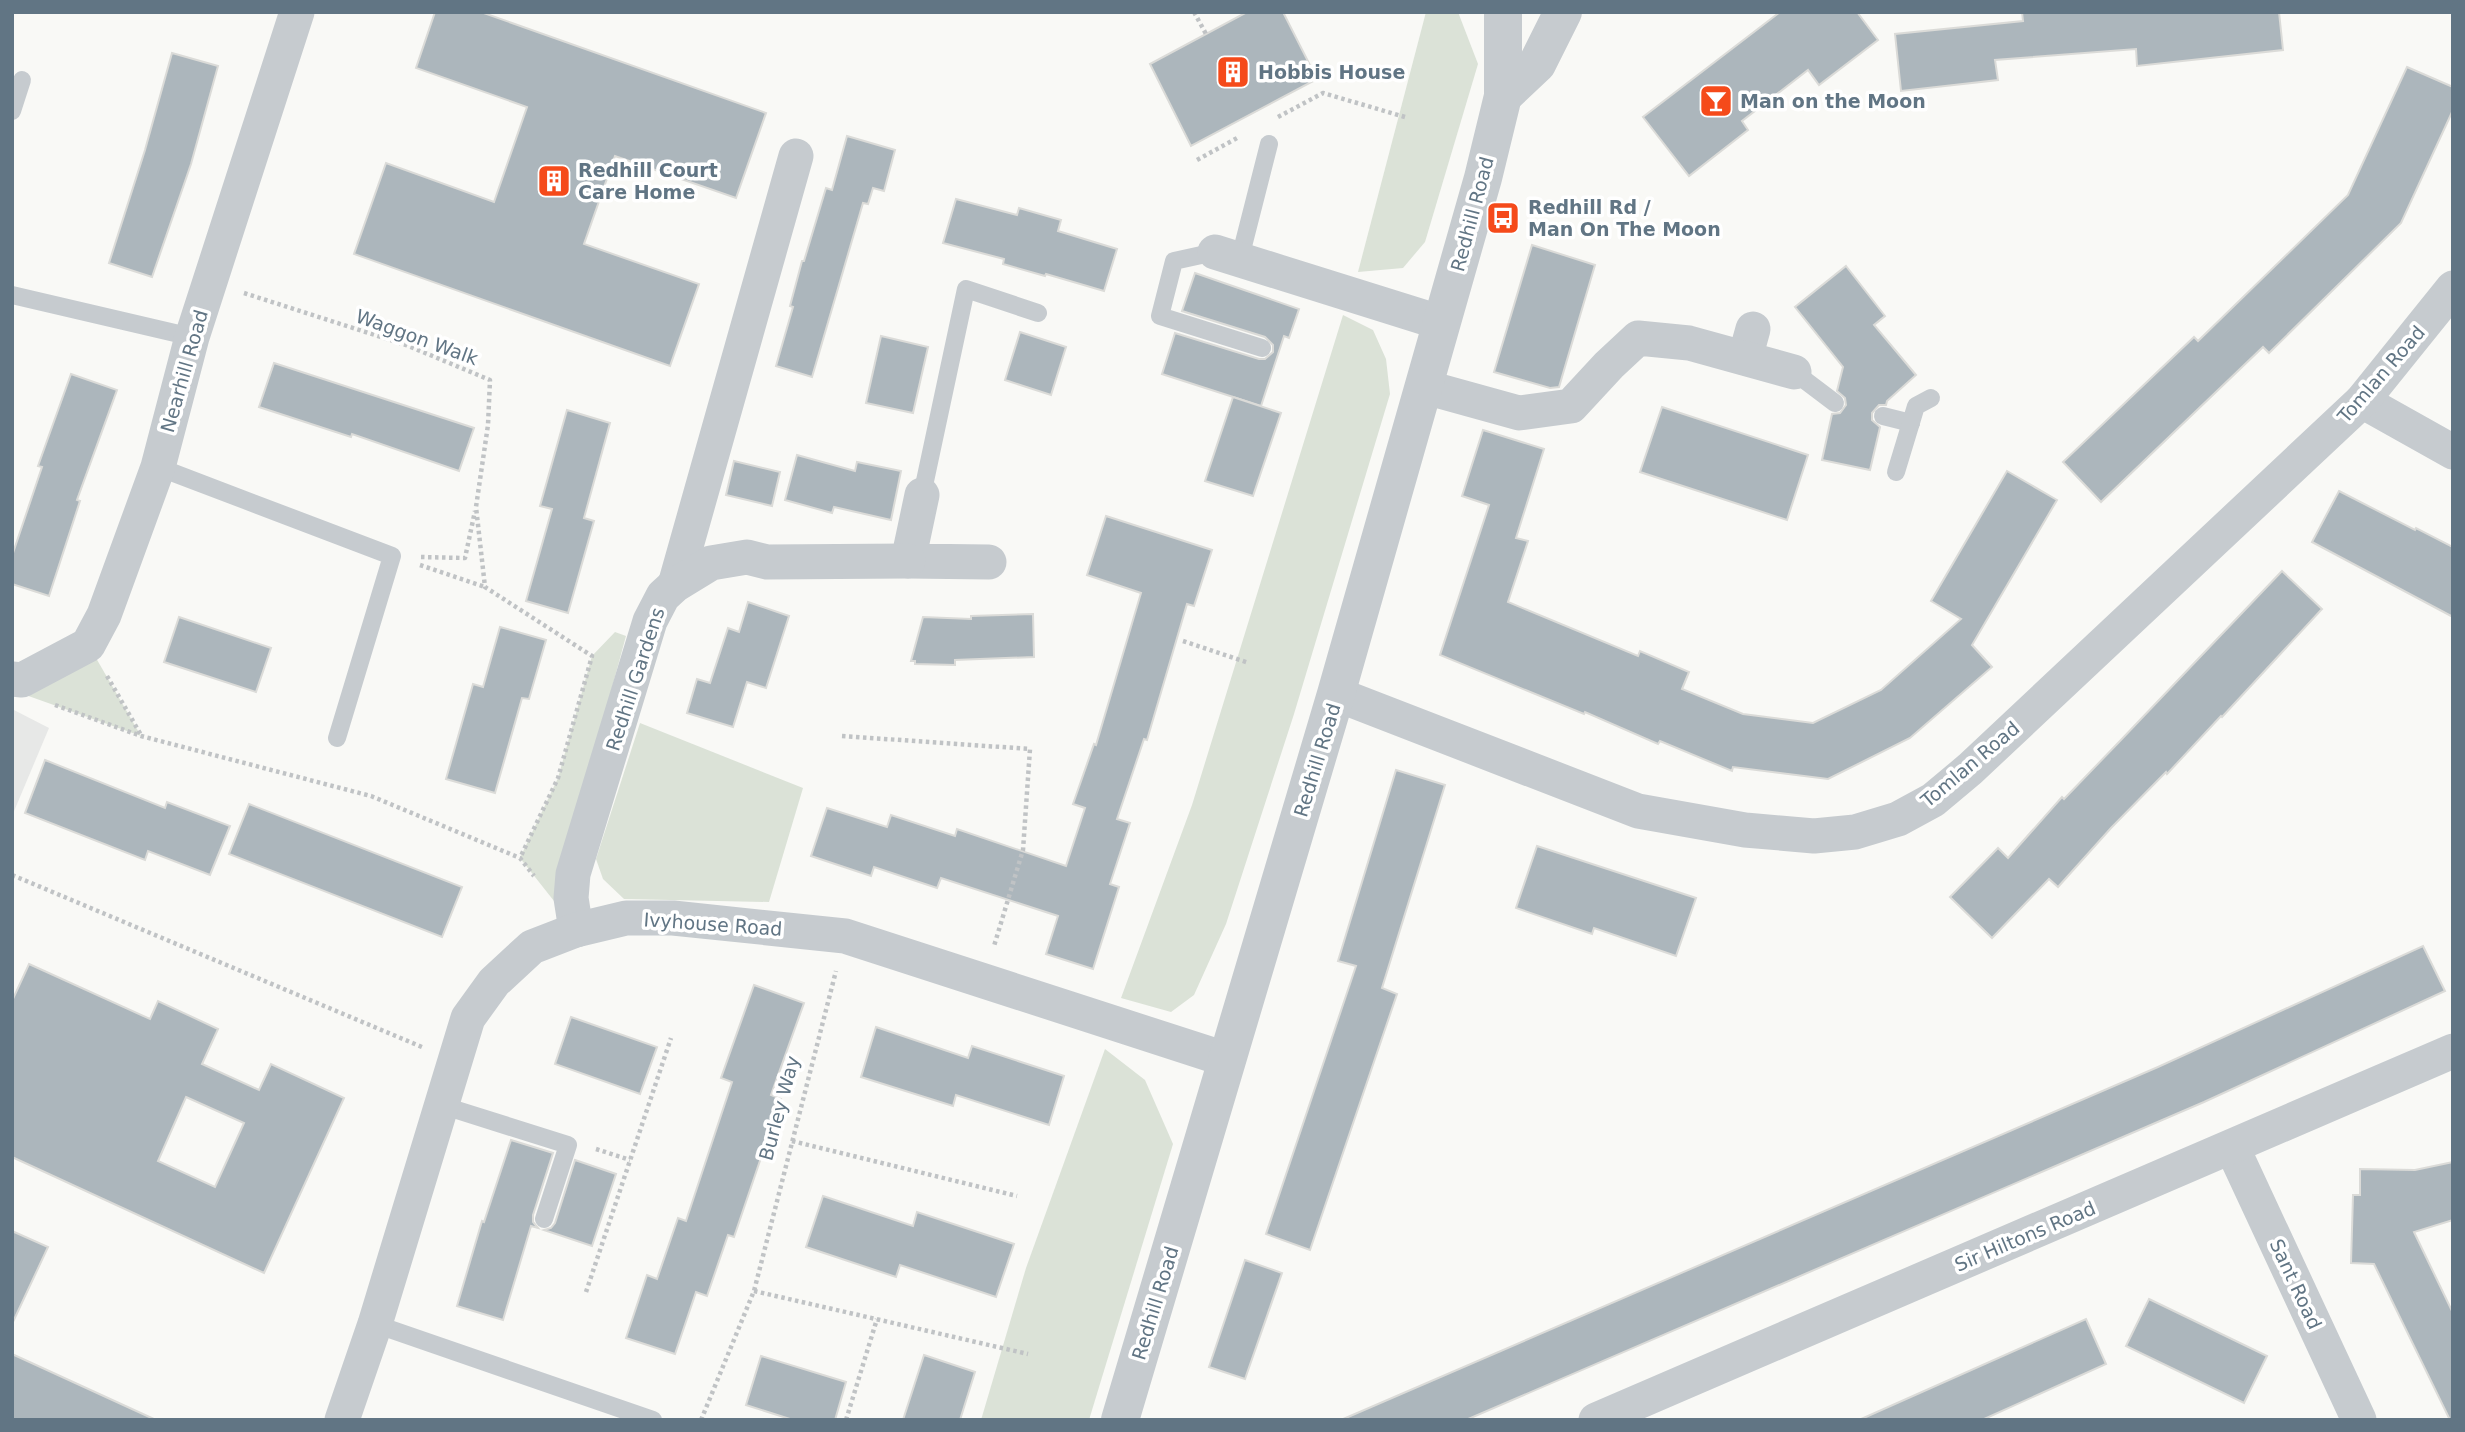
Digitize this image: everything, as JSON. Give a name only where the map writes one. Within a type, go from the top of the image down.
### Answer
[{"type":"street","name":"Nearhill Road","points":[[88,645],[104,615],[158,467],[191,337],[298,12]]},
{"type":"street","name":"Redhill Road","points":[[1120,1420],[1336,695],[1483,178],[1503,96],[1503,12]]},
{"type":"street","points":[[1503,96],[1538,64],[1563,12]]},
{"type":"street","points":[[676,585],[796,156]]},
{"type":"street","points":[[1228,255],[1442,323]]},
{"type":"street","name":"Tomlan Road","points":[[1336,695],[1638,811],[1745,830],[1814,836],[1855,832],[1898,819],[1933,800],[1970,769],[2362,401],[2453,288]]},
{"type":"street","points":[[1425,387],[1519,413],[1571,406],[1638,338],[1689,343],[1749,343],[1794,372]]},
{"type":"street","points":[[2362,401],[2453,452]]},
{"type":"street","points":[[908,561],[922,495]]},
{"type":"street","name":"Redhill Gardens","points":[[576,930],[572,898],[573,874],[650,621],[663,596],[711,563],[747,557],[767,562],[989,562]]},
{"type":"street","points":[[12,679],[22,680],[88,645]]},
{"type":"street","name":"Ivyhouse Road","points":[[342,1420],[375,1324],[468,1018],[494,982],[532,947],[576,930],[626,918],[673,918],[845,936],[1228,1060]]},
{"type":"street","name":"Sir Hiltons Road","points":[[1618,1415],[2453,1051]]},
{"type":"street","name":"Sant Road","points":[[2232,1147],[2359,1420]]},
{"type":"lane","points":[[12,111],[22,80]]},
{"type":"lane","points":[[1262,348],[1160,316],[1174,261],[1228,255],[1269,144]]},
{"type":"lane","points":[[922,495],[966,289],[1038,313]]},
{"type":"lane","points":[[12,295],[191,337]]},
{"type":"lane","points":[[1794,372],[1835,403]]},
{"type":"lane","points":[[1896,472],[1916,406],[1931,398]]},
{"type":"lane","points":[[1883,416],[1910,423]]},
{"type":"lane","points":[[158,467],[392,556],[337,738]]},
{"type":"lane","points":[[441,1105],[568,1145],[544,1219]]},
{"type":"lane","points":[[375,1324],[653,1420]]},
{"type":"path","points":[[1194,12],[1206,34]]},
{"type":"path","points":[[1271,121],[1323,93],[1405,117]]},
{"type":"path","points":[[1197,160],[1250,132]]},
{"type":"path","name":"Waggon Walk","points":[[210,282],[406,345],[490,380],[488,425],[476,507],[485,587]]},
{"type":"path","points":[[392,556],[466,558],[476,507]]},
{"type":"path","points":[[392,556],[485,587],[592,656],[558,779],[520,858]]},
{"type":"path","points":[[1183,641],[1249,663]]},
{"type":"path","points":[[88,645],[141,736]]},
{"type":"path","points":[[44,701],[141,736],[372,796],[520,858],[537,880]]},
{"type":"path","points":[[842,736],[1030,749],[1023,850],[983,980]]},
{"type":"path","points":[[12,875],[455,1061]]},
{"type":"path","name":"Burley Way","points":[[701,1420],[754,1291],[845,936]]},
{"type":"path","points":[[586,1292],[671,1038]]},
{"type":"path","points":[[792,1142],[1017,1196]]},
{"type":"path","points":[[754,1291],[1028,1354]]},
{"type":"path","points":[[846,1420],[877,1319]]},
{"type":"shaded area","points":[[1426,12],[1458,12],[1478,64],[1425,242],[1403,268],[1358,272]]},
{"type":"shaded area","points":[[1343,315],[1373,330],[1386,359],[1390,394],[1294,714],[1226,924],[1194,995],[1171,1012],[1121,998],[1192,805]]},
{"type":"shaded area","points":[[615,632],[626,636],[554,901],[520,858],[558,778],[592,656]]},
{"type":"shaded area","points":[[96,658],[141,736],[20,693]]},
{"type":"shaded area","points":[[12,709],[49,728],[12,816]]},
{"type":"shaded area","points":[[640,723],[803,788],[769,902],[624,899],[603,879],[596,859]]},
{"type":"shaded area","points":[[1105,1049],[1145,1080],[1173,1144],[1089,1420],[981,1420],[1026,1268]]},
{"type":"building","name":"Redhill Court Care Home","points":[[435,12],[481,12],[766,113],[736,198],[615,156],[584,244],[699,284],[670,366],[354,254],[386,163],[494,202],[527,107],[416,68]]},
{"type":"building","name":"Hobbis House","points":[[1247,12],[1283,12],[1317,79],[1191,146],[1150,64]]},
{"type":"building","name":"Man on the Moon","points":[[1780,12],[1857,12],[1878,40],[1819,85],[1808,70],[1742,121],[1748,130],[1689,176],[1643,117]]},
{"type":"building","points":[[2022,12],[2279,12],[2283,50],[2137,66],[2136,49],[1995,60],[1998,80],[1901,91],[1895,34],[2023,21]]},
{"type":"building","points":[[172,53],[218,66],[191,164],[152,277],[109,263]]},
{"type":"building","points":[[2407,67],[2453,87],[2453,110],[2401,223],[2269,353],[2263,347],[2101,502],[2063,462],[2194,337],[2198,341],[2348,195]]},
{"type":"building","points":[[847,136],[895,150],[884,191],[873,188],[868,204],[863,203],[812,377],[776,366],[793,307],[790,306],[802,261],[826,188],[832,190]]},
{"type":"building","points":[[956,199],[1017,215],[1019,208],[1061,220],[1058,231],[1117,249],[1104,291],[1003,264],[1004,259],[943,243]]},
{"type":"building","points":[[1532,245],[1595,265],[1559,387],[1550,388],[1494,372]]},
{"type":"building","points":[[1846,266],[1885,316],[1874,325],[1916,375],[1887,401],[1886,405],[1879,405],[1872,413],[1872,420],[1880,427],[1870,470],[1822,460],[1832,414],[1840,413],[1846,405],[1845,398],[1837,391],[1843,367],[1795,307]]},
{"type":"building","points":[[1195,273],[1299,309],[1289,338],[1284,336],[1261,406],[1162,374],[1175,333],[1259,359],[1265,359],[1273,352],[1273,345],[1265,337],[1182,311]]},
{"type":"building","points":[[1020,332],[1066,347],[1051,395],[1005,380]]},
{"type":"building","points":[[881,336],[928,347],[913,413],[866,403]]},
{"type":"building","points":[[274,363],[474,428],[459,471],[352,434],[351,437],[259,407]]},
{"type":"building","points":[[71,374],[117,390],[77,500],[80,501],[49,596],[12,584],[12,556],[42,467],[38,466]]},
{"type":"building","points":[[1233,397],[1281,413],[1253,496],[1205,481]]},
{"type":"building","points":[[1662,407],[1808,455],[1787,520],[1640,472]]},
{"type":"building","points":[[567,410],[610,423],[584,518],[594,521],[568,613],[526,601],[552,509],[540,506]]},
{"type":"building","points":[[1483,430],[1544,449],[1516,538],[1528,541],[1508,602],[1638,656],[1640,651],[1689,672],[1682,689],[1743,714],[1813,723],[1881,690],[1961,619],[1931,601],[2007,471],[2057,500],[1972,645],[1992,667],[1910,738],[1828,779],[1733,767],[1732,771],[1660,741],[1658,744],[1440,655],[1489,505],[1462,496]]},
{"type":"building","points":[[797,455],[855,471],[857,462],[901,471],[891,520],[834,507],[832,513],[785,500]]},
{"type":"building","points":[[734,461],[780,472],[772,506],[726,495]]},
{"type":"building","points":[[2339,491],[2453,547],[2453,617],[2312,542]]},
{"type":"building","points":[[1106,516],[1212,550],[1194,606],[1187,604],[1147,740],[1144,739],[1117,819],[1130,823],[1110,884],[1119,887],[1093,969],[1046,954],[1058,916],[941,878],[937,888],[874,867],[871,876],[811,856],[827,808],[887,827],[891,815],[955,836],[957,829],[1066,866],[1085,808],[1073,804],[1094,744],[1096,745],[1141,593],[1087,575]]},
{"type":"building","points":[[2282,571],[2322,609],[2222,717],[2111,828],[2058,887],[2049,879],[1992,938],[1950,897],[1998,848],[2008,858],[2062,797],[2064,799]]},
{"type":"building","points":[[748,602],[789,616],[766,688],[747,682],[733,727],[687,713],[697,679],[710,683],[728,628],[739,632]]},
{"type":"building","points":[[1033,614],[1034,657],[955,660],[955,665],[915,664],[915,661],[911,661],[923,617],[971,619],[971,616]]},
{"type":"building","points":[[179,617],[271,648],[256,692],[164,662]]},
{"type":"building","points":[[500,627],[546,640],[529,699],[522,698],[495,793],[446,779],[473,684],[483,687]]},
{"type":"building","points":[[45,760],[165,808],[167,802],[230,826],[210,875],[148,851],[145,860],[25,813]]},
{"type":"building","points":[[1396,770],[1445,785],[1382,988],[1397,994],[1310,1250],[1266,1234],[1356,966],[1338,961]]},
{"type":"building","points":[[249,804],[462,887],[442,937],[229,854]]},
{"type":"building","points":[[1537,846],[1696,898],[1676,956],[1594,928],[1592,934],[1516,908]]},
{"type":"building","points":[[2423,946],[2445,991],[2204,1102],[1466,1420],[1341,1420],[2158,1067]]},
{"type":"building","points":[[29,964],[150,1019],[158,1001],[218,1029],[202,1064],[259,1090],[271,1064],[344,1098],[264,1273],[12,1157],[12,1001]],"holes":[[[186,1097],[244,1123],[215,1187],[158,1161]]]},
{"type":"building","points":[[754,985],[804,1003],[771,1095],[781,1099],[734,1237],[728,1235],[707,1296],[696,1292],[675,1354],[626,1338],[647,1275],[657,1279],[678,1218],[686,1221],[732,1082],[721,1078]]},
{"type":"building","points":[[571,1017],[657,1047],[640,1094],[555,1064]]},
{"type":"building","points":[[876,1027],[968,1058],[972,1046],[1064,1076],[1049,1125],[956,1095],[953,1106],[861,1077]]},
{"type":"building","points":[[511,1140],[553,1153],[533,1215],[533,1222],[538,1228],[531,1226],[503,1320],[457,1306],[482,1221],[484,1222]]},
{"type":"building","points":[[575,1160],[616,1174],[592,1246],[544,1230],[555,1223]]},
{"type":"building","points":[[2453,1162],[2453,1220],[2414,1232],[2453,1313],[2453,1420],[2450,1420],[2374,1264],[2351,1263],[2353,1195],[2360,1195],[2360,1169],[2415,1170]]},
{"type":"building","points":[[823,1196],[913,1226],[917,1212],[1014,1244],[996,1297],[900,1265],[896,1277],[806,1247]]},
{"type":"building","points":[[12,1231],[48,1247],[12,1324]]},
{"type":"building","points":[[1245,1260],[1282,1273],[1245,1379],[1209,1367]]},
{"type":"building","points":[[2149,1299],[2267,1356],[2244,1403],[2126,1346]]},
{"type":"building","points":[[2086,1319],[2106,1364],[1982,1420],[1859,1420]]},
{"type":"building","points":[[12,1354],[156,1420],[12,1420]]},
{"type":"building","points":[[924,1355],[975,1372],[960,1420],[903,1420]]},
{"type":"building","points":[[761,1356],[846,1382],[835,1420],[793,1420],[746,1405]]},
{"type":"place","name":"Hobbis House","points":[[1233,72]]},
{"type":"place","name":"Man on the Moon","points":[[1716,101]]},
{"type":"place","name":"Redhill Court Care Home","points":[[554,181]]},
{"type":"place","name":"Redhill Rd / Man On The Moon","points":[[1503,218]]}]
